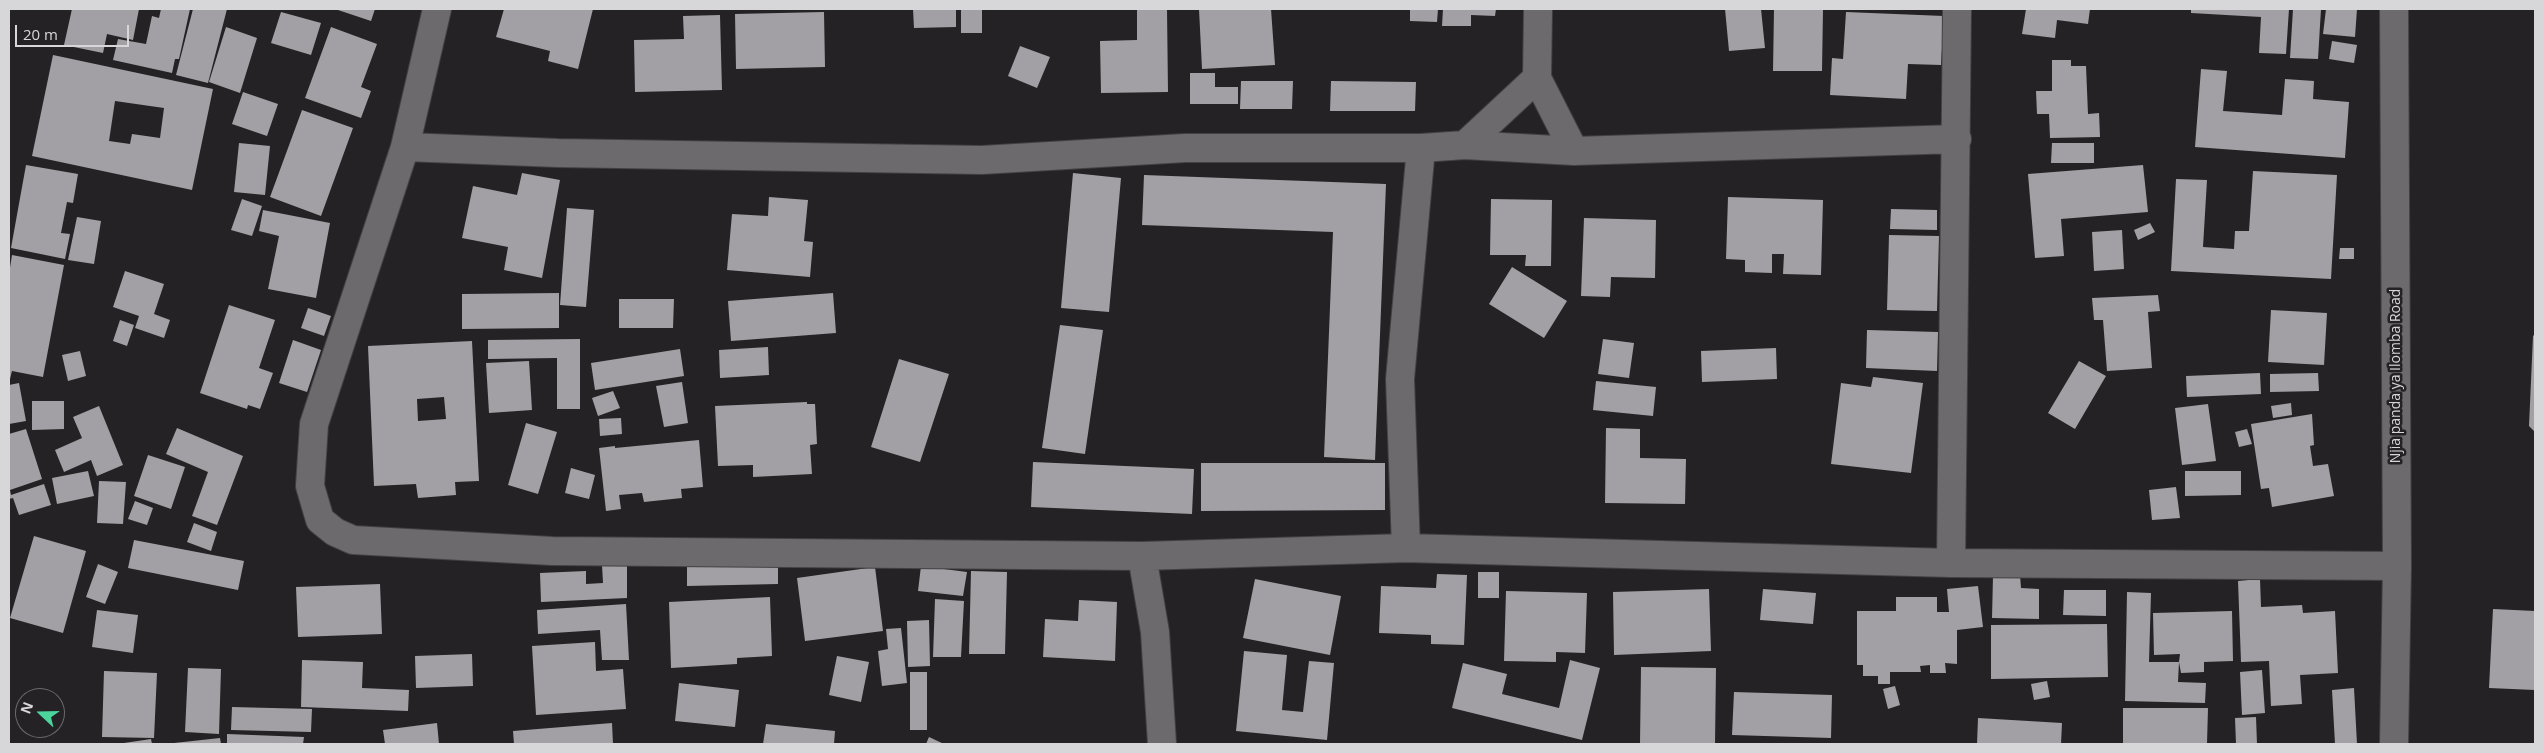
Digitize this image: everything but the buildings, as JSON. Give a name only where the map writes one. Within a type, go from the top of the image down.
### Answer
[{"type":"street","points":[[437,9],[404,147],[314,424],[310,486],[320,520],[335,532],[353,540],[552,551],[1142,556],[1406,548],[1951,563],[2396,566]]},
{"type":"street","points":[[1538,9],[1537,78],[1574,151]]},
{"type":"street","points":[[1951,563],[1957,9]]},
{"type":"street","name":"Njia panda ya Ilomba Road","points":[[2394,9],[2396,566],[2394,744]]},
{"type":"street","points":[[1465,146],[1537,78]]},
{"type":"street","points":[[404,147],[558,153],[982,160],[1185,148],[1421,148],[1465,146],[1574,151],[1957,139]]},
{"type":"street","points":[[1406,548],[1400,380],[1421,148]]},
{"type":"street","points":[[1142,556],[1155,632],[1162,744]]}]
